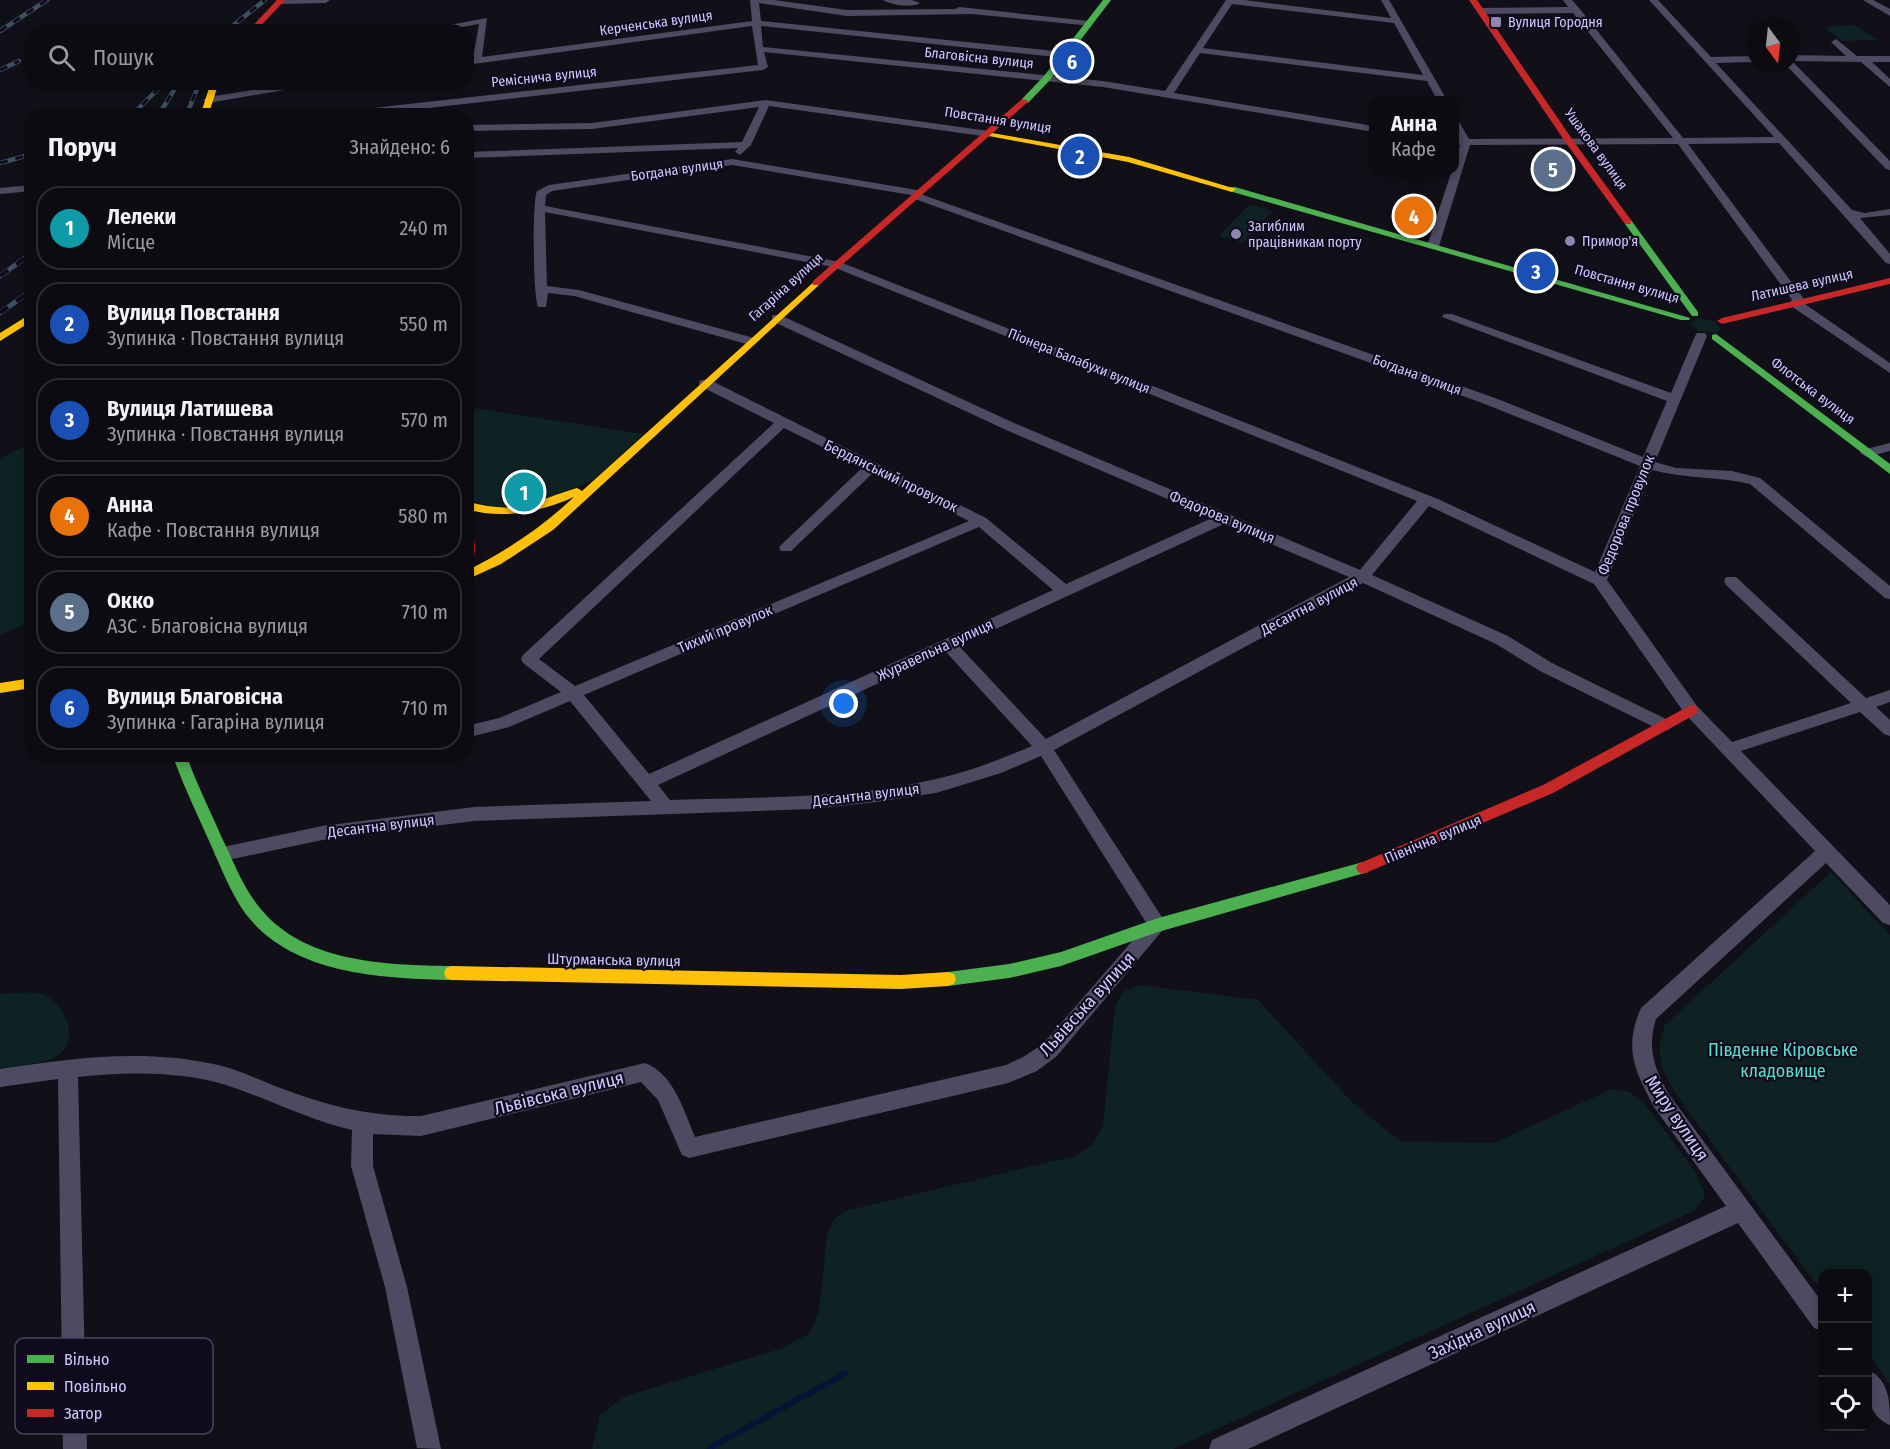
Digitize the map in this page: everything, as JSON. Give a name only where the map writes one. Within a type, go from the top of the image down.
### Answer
[{"type":"street","points":[[258,24],[280,1],[326,0]]},
{"type":"street","points":[[759,49],[754,0],[847,13],[970,12]]},
{"type":"street","points":[[887,0],[970,12],[1089,24]]},
{"type":"street","name":"Гагаріна вулиця","points":[[474,572],[527,543],[549,527],[836,264],[988,134],[1047,78],[1107,0]]},
{"type":"street","points":[[1168,94],[1230,0],[1397,21]]},
{"type":"street","points":[[1385,0],[1440,96]]},
{"type":"street","points":[[1567,0],[1680,141],[1797,303],[1890,369]]},
{"type":"street","points":[[1653,0],[1780,140],[1857,216],[1890,261]]},
{"type":"street","points":[[1867,0],[1890,13]]},
{"type":"street","points":[[1477,6],[1576,10]]},
{"type":"street","name":"Ушакова вулиця","points":[[1477,6],[1690,316],[1684,322],[1686,327],[1701,336]]},
{"type":"street","points":[[461,24],[484,20],[477,60]]},
{"type":"street","name":"Керченська вулиця","points":[[474,61],[757,23],[1065,55]]},
{"type":"street","points":[[1836,42],[1890,84]]},
{"type":"street","name":"Реміснича вулиця","points":[[399,108],[763,67],[759,49]]},
{"type":"street","name":"Благовісна вулиця","points":[[759,49],[1047,78],[1168,94],[1369,128]]},
{"type":"street","points":[[1197,50],[1430,79]]},
{"type":"street","points":[[1800,58],[1890,59]]},
{"type":"street","points":[[1708,60],[1746,59]]},
{"type":"street","points":[[1798,72],[1890,167]]},
{"type":"street","points":[[206,108],[212,90]]},
{"type":"street","points":[[208,100],[275,90]]},
{"type":"street","points":[[732,162],[746,145],[766,103]]},
{"type":"street","name":"Повстання вулиця","points":[[474,128],[583,127],[766,103],[988,134],[1129,160],[1690,316],[1704,314],[1722,321]]},
{"type":"street","points":[[1460,142],[1780,140]]},
{"type":"street","points":[[474,155],[746,145]]},
{"type":"street","name":"Богдана вулиця","points":[[539,208],[541,193],[549,188],[732,162],[918,194],[1490,401],[1647,464],[1676,472],[1732,475],[1755,481],[1890,594]]},
{"type":"street","points":[[1433,246],[1452,174]]},
{"type":"street","points":[[0,191],[24,189]]},
{"type":"street","points":[[539,208],[542,304]]},
{"type":"street","name":"Піонера Балабухи вулиця","points":[[539,208],[836,264],[1426,500],[1599,580]]},
{"type":"street","points":[[1857,216],[1890,212]]},
{"type":"street","name":"Латишева вулиця","points":[[1722,321],[1890,281]]},
{"type":"street","points":[[541,289],[575,293],[750,341]]},
{"type":"street","points":[[0,325],[24,308]]},
{"type":"street","points":[[1448,317],[1675,399]]},
{"type":"street","name":"Федорова вулиця","points":[[776,318],[1009,426],[1362,577],[1502,640],[1546,667],[1664,725]]},
{"type":"street","points":[[0,338],[24,321]]},
{"type":"street","points":[[1701,336],[1716,337],[1727,333],[1728,329],[1722,321]]},
{"type":"street","name":"Федорова провулок","points":[[1691,710],[1599,580],[1701,336]]},
{"type":"street","name":"Флотська вулиця","points":[[1716,337],[1890,470]]},
{"type":"street","name":"Бердянський провулок","points":[[705,383],[981,521],[1064,591]]},
{"type":"street","points":[[666,807],[573,693],[530,659],[782,422]]},
{"type":"street","points":[[1867,453],[1890,447]]},
{"type":"street","points":[[786,548],[871,466]]},
{"type":"street","points":[[474,508],[483,511],[518,513],[553,503],[599,482]]},
{"type":"street","name":"Десантна вулиця","points":[[223,854],[322,833],[474,814],[812,802],[936,786],[995,768],[1044,748],[1362,577],[1426,500]]},
{"type":"street","name":"Журавельна вулиця","points":[[646,783],[1224,518]]},
{"type":"street","name":"Тихий провулок","points":[[474,730],[503,723],[981,521]]},
{"type":"street","points":[[1731,581],[1890,730]]},
{"type":"street","points":[[948,644],[1044,748],[1158,925]]},
{"type":"street","points":[[0,687],[24,684]]},
{"type":"street","points":[[1729,749],[1890,696]]},
{"type":"street","points":[[1691,710],[1890,917]]},
{"type":"street","name":"Північна вулиця","points":[[1158,925],[1381,862],[1548,789],[1691,710]]},
{"type":"street","name":"Штурманська вулиця","points":[[183,762],[245,900],[263,923],[287,942],[315,955],[371,969],[901,982],[956,978],[1061,959],[1158,925]]},
{"type":"street","name":"Миру вулиця","points":[[1818,1314],[1661,1100],[1644,1069],[1640,1039],[1648,1014],[1827,851]]},
{"type":"street","name":"Львівська вулиця","points":[[0,1078],[68,1068],[119,1064],[165,1065],[216,1073],[316,1111],[363,1124],[391,1127],[421,1126],[645,1072],[666,1094],[689,1148],[1008,1074],[1030,1064],[1050,1050],[1158,925]]},
{"type":"street","points":[[68,1068],[73,1338]]},
{"type":"street","points":[[363,1124],[362,1166],[396,1287],[429,1448]]},
{"type":"street","name":"Західна вулиця","points":[[1221,1449],[1742,1210]]},
{"type":"street","points":[[1872,1388],[1890,1413]]},
{"type":"street","points":[[75,1434],[75,1449]]},
{"type":"green space","points":[[1853,25],[1879,40],[1841,41],[1824,27]]},
{"type":"green space","points":[[1250,204],[1273,211],[1242,243],[1219,236]]},
{"type":"green space","points":[[1699,318],[1715,321],[1721,330],[1716,333],[1699,331],[1690,323]]},
{"type":"green space","points":[[474,408],[644,434],[596,479],[550,499],[501,510],[474,501]]},
{"type":"green space","points":[[24,446],[24,624],[0,635],[0,458]]},
{"type":"green space","name":"Південне Кіровське кладовище","points":[[1831,872],[1890,935],[1890,1384],[1872,1359],[1872,1269],[1818,1269],[1818,1287],[1677,1096],[1661,1062],[1660,1046],[1665,1025]]},
{"type":"green space","points":[[1140,985],[1258,1000],[1351,1101],[1400,1141],[1494,1143],[1612,1089],[1630,1092],[1645,1104],[1696,1173],[1705,1196],[1694,1211],[1173,1449],[592,1449],[600,1415],[623,1397],[783,1348],[810,1333],[819,1311],[827,1235],[834,1219],[849,1210],[1075,1156],[1093,1144],[1103,1125],[1115,1007],[1123,992]]},
{"type":"green space","points":[[21,992],[42,994],[51,998],[58,1005],[68,1023],[68,1042],[63,1051],[42,1062],[0,1068],[0,994]]},
{"type":"waterway","points":[[708,1449],[846,1373]]},
{"type":"railway","points":[[0,31],[47,0]]},
{"type":"railway","points":[[235,24],[265,0]]},
{"type":"railway","points":[[0,70],[19,61]]},
{"type":"railway","points":[[139,108],[157,90]]},
{"type":"railway","points":[[163,108],[174,90]]},
{"type":"railway","points":[[189,108],[197,90]]},
{"type":"railway","points":[[0,163],[24,156]]},
{"type":"railway","points":[[0,276],[24,259]]},
{"type":"railway","points":[[0,313],[24,296]]},
{"type":"traffic: fast","points":[[1025,101],[1047,78],[1107,0]]},
{"type":"traffic: fast","points":[[1232,189],[1685,318]]},
{"type":"traffic: fast","points":[[1628,222],[1695,314]]},
{"type":"traffic: fast","points":[[1716,337],[1890,470]]},
{"type":"traffic: fast","points":[[182,762],[240,892],[259,918],[278,935],[300,948],[349,965],[375,969],[452,973]]},
{"type":"traffic: fast","points":[[948,979],[1009,971],[1061,959],[1158,925],[1363,868]]},
{"type":"traffic: slow","points":[[207,108],[212,90]]},
{"type":"traffic: slow","points":[[989,134],[1129,160],[1232,189]]},
{"type":"traffic: slow","points":[[474,572],[497,561],[549,527],[816,283]]},
{"type":"traffic: slow","points":[[0,338],[24,322]]},
{"type":"traffic: slow","points":[[474,507],[495,512],[523,510],[550,503],[577,492]]},
{"type":"traffic: slow","points":[[0,688],[24,684]]},
{"type":"traffic: slow","points":[[452,973],[901,982],[948,979]]},
{"type":"traffic: jam","points":[[258,24],[281,0]]},
{"type":"traffic: jam","points":[[1473,0],[1569,141],[1628,222]]},
{"type":"traffic: jam","points":[[816,283],[1025,101]]},
{"type":"traffic: jam","points":[[1722,321],[1890,281]]},
{"type":"traffic: jam","points":[[1363,868],[1548,789],[1691,710]]},
{"type":"place","name":"Вулиця Городня","points":[[1496,22]]},
{"type":"place","name":"Вулиця Благовісна","points":[[1072,61]]},
{"type":"place","name":"Вулиця Повстання","points":[[1080,156]]},
{"type":"place","name":"Окко","points":[[1553,169]]},
{"type":"place","name":"Анна","points":[[1414,216]]},
{"type":"place","name":"Загиблим працівникам порту","points":[[1236,234]]},
{"type":"place","name":"Примор'я","points":[[1570,241]]},
{"type":"place","name":"Вулиця Латишева","points":[[1536,271]]},
{"type":"place","name":"Лелеки","points":[[524,492]]}]
